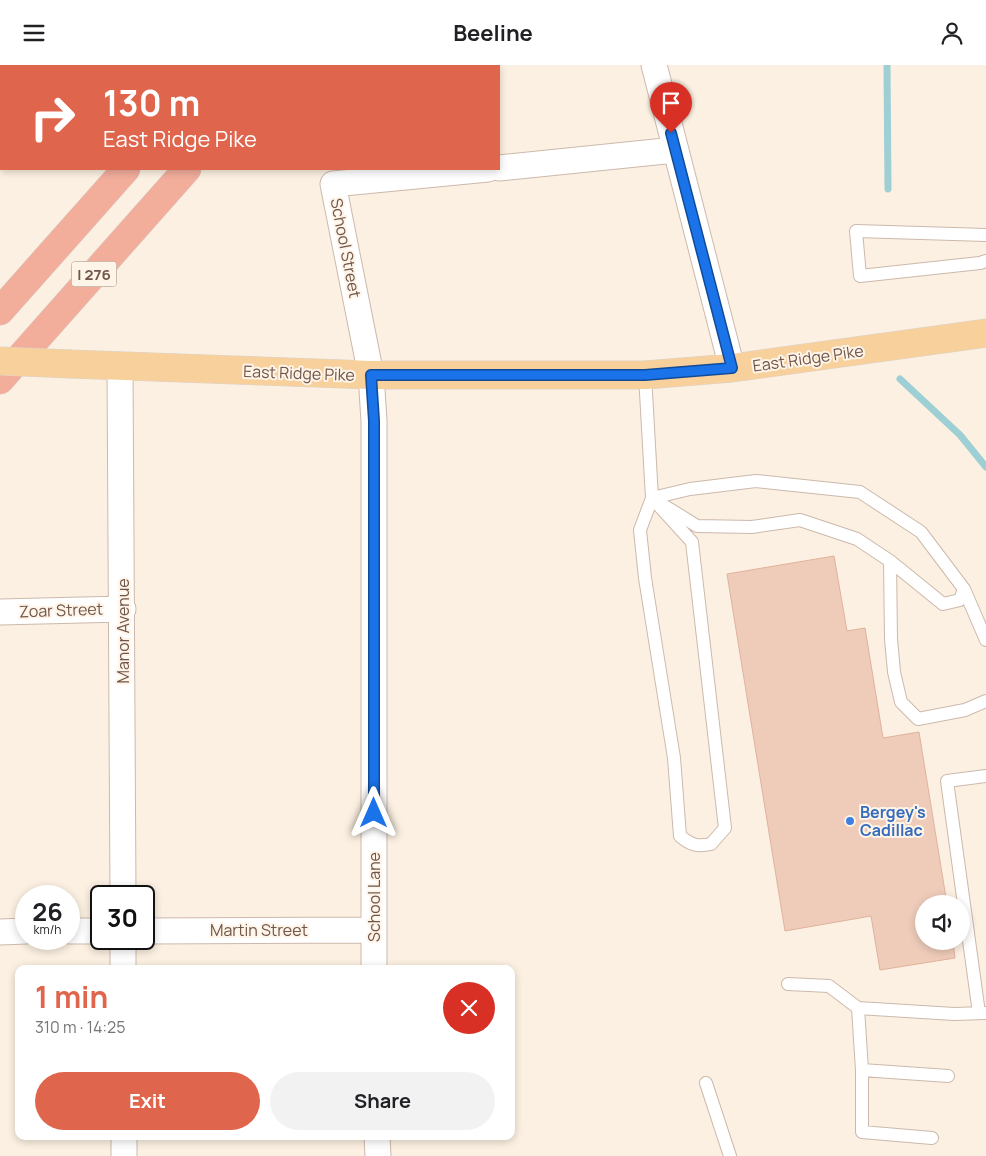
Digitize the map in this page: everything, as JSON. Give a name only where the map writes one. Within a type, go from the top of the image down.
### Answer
[{"type":"highway","name":"I 276","points":[[0,311],[125,170]]},
{"type":"highway","name":"I 276","points":[[0,380],[187,170]]},
{"type":"main road","name":"East Ridge Pike","points":[[0,361],[371,375],[645,375],[732,368],[986,333]]},
{"type":"street","points":[[654,65],[732,368]]},
{"type":"street","points":[[500,168],[675,150]]},
{"type":"street","name":"School Street","points":[[371,375],[334,184],[478,170]]},
{"type":"street","name":"Manor Avenue","points":[[120,366],[123,609],[123,885]]},
{"type":"street","name":"School Lane","points":[[371,375],[374,421],[374,965]]},
{"type":"street","name":"Zoar Street","points":[[0,612],[123,609]]},
{"type":"street","name":"Martin Street","points":[[155,931],[374,930]]},
{"type":"street","points":[[0,931],[15,931]]},
{"type":"street","points":[[123,950],[123,965]]},
{"type":"street","points":[[124,1140],[124,1156]]},
{"type":"street","points":[[377,1140],[378,1156]]},
{"type":"lane","points":[[986,235],[856,231],[860,276],[986,261]]},
{"type":"lane","points":[[645,375],[652,499],[640,530],[644,578],[674,758],[680,836],[690,844],[702,846],[711,844],[725,828],[692,542],[652,499]]},
{"type":"lane","points":[[652,499],[690,489],[756,481],[860,492],[921,532],[964,589],[986,640]]},
{"type":"lane","points":[[652,499],[697,526],[752,527],[800,521],[857,539],[890,561],[943,604],[960,600],[964,589]]},
{"type":"lane","points":[[890,561],[891,639],[894,672],[901,703],[918,719],[964,710],[986,701]]},
{"type":"lane","points":[[788,984],[829,986],[858,1008],[954,1014],[983,1013],[947,781],[986,776]]},
{"type":"lane","points":[[858,1008],[862,1070],[862,1133],[932,1138]]},
{"type":"lane","points":[[862,1070],[948,1076]]},
{"type":"lane","points":[[706,1083],[730,1156]]},
{"type":"building","name":"Bergey's Cadillac","points":[[834,556],[847,631],[865,628],[883,738],[919,732],[946,895],[915,895],[915,950],[954,950],[955,958],[880,970],[871,916],[785,931],[727,574]]},
{"type":"waterway","points":[[887,65],[888,189]]},
{"type":"waterway","points":[[900,379],[960,435],[986,467]]},
{"type":"place","name":"Bergey's Cadillac","points":[[850,821]]},
{"type":"route","points":[[374,813],[374,421],[371,375],[645,375],[732,368],[671,133]]}]
